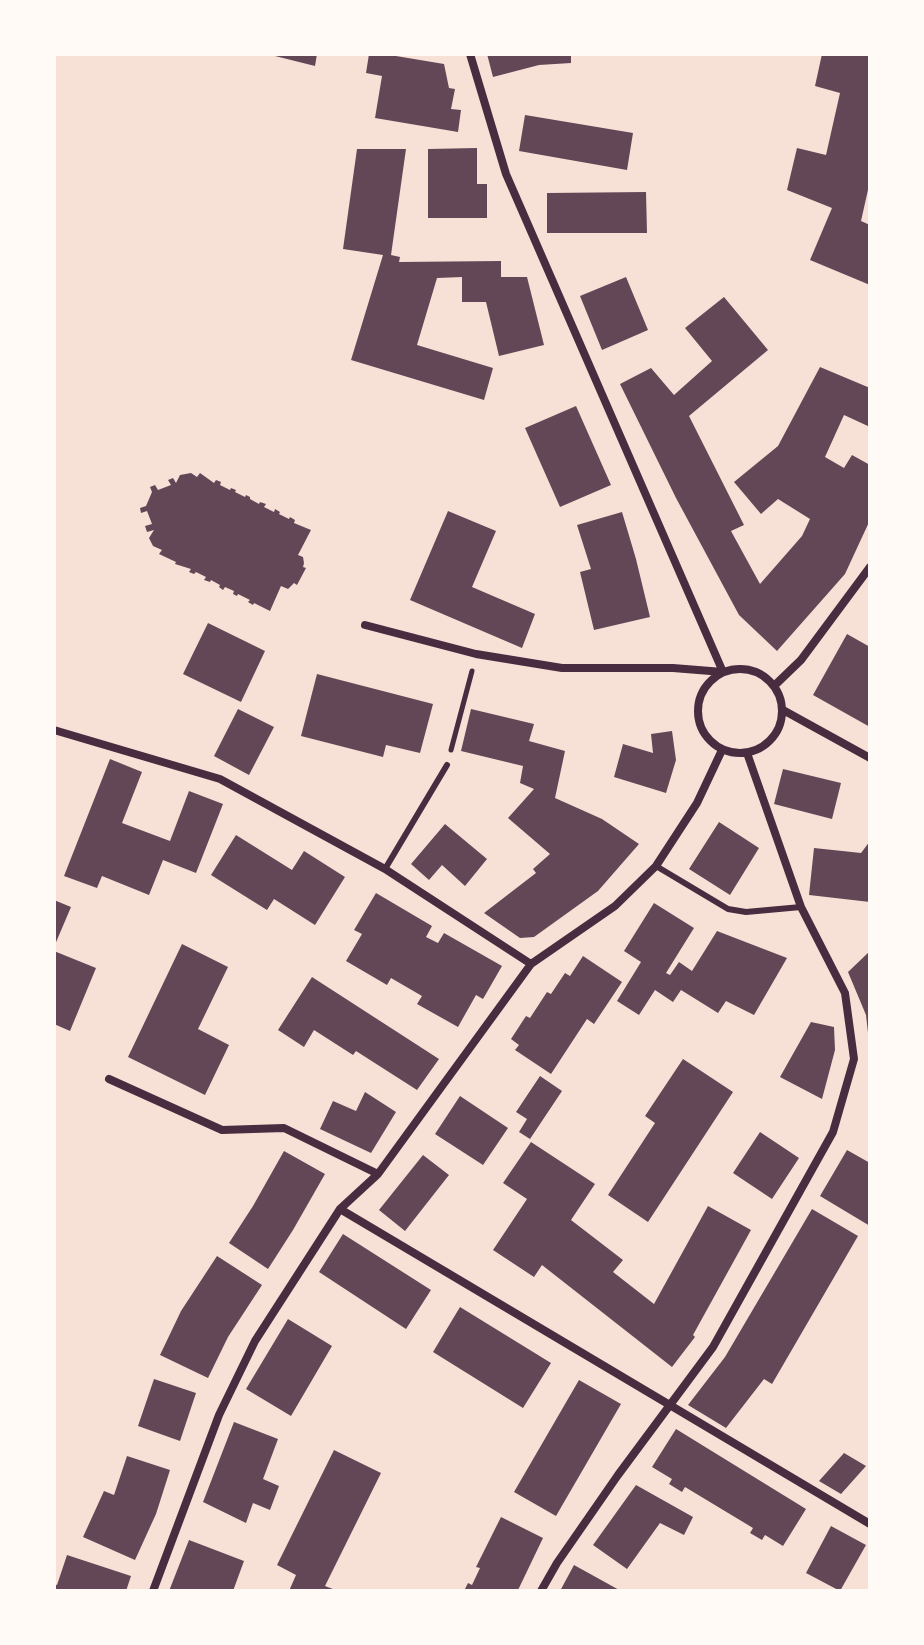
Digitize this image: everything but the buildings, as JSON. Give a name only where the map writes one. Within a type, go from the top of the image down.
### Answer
[{"type":"street","points":[[470,54],[506,174],[723,672]]},
{"type":"street","points":[[774,686],[801,660],[870,567]]},
{"type":"street","points":[[365,625],[476,654],[562,668],[673,668],[723,672]]},
{"type":"street","points":[[737,668],[764,676],[774,686],[783,710],[776,733],[768,743],[747,753],[734,753],[722,750],[704,734],[699,723],[699,698],[713,678],[737,668]]},
{"type":"street","points":[[783,710],[870,758]]},
{"type":"street","points":[[54,730],[220,779],[385,869],[531,964]]},
{"type":"street","points":[[153,1591],[219,1415],[255,1341],[340,1209],[378,1174],[531,964],[615,906],[656,866],[697,803],[722,750]]},
{"type":"street","points":[[541,1591],[557,1563],[713,1347],[833,1132],[854,1059],[845,993],[801,907],[747,753]]},
{"type":"street","points":[[109,1079],[222,1130],[284,1128],[378,1174]]},
{"type":"street","points":[[340,1209],[870,1524]]},
{"type":"lane","points":[[385,869],[447,765]]},
{"type":"lane","points":[[656,866],[728,909],[746,912],[801,907]]},
{"type":"path","points":[[447,765],[476,654]]}]
